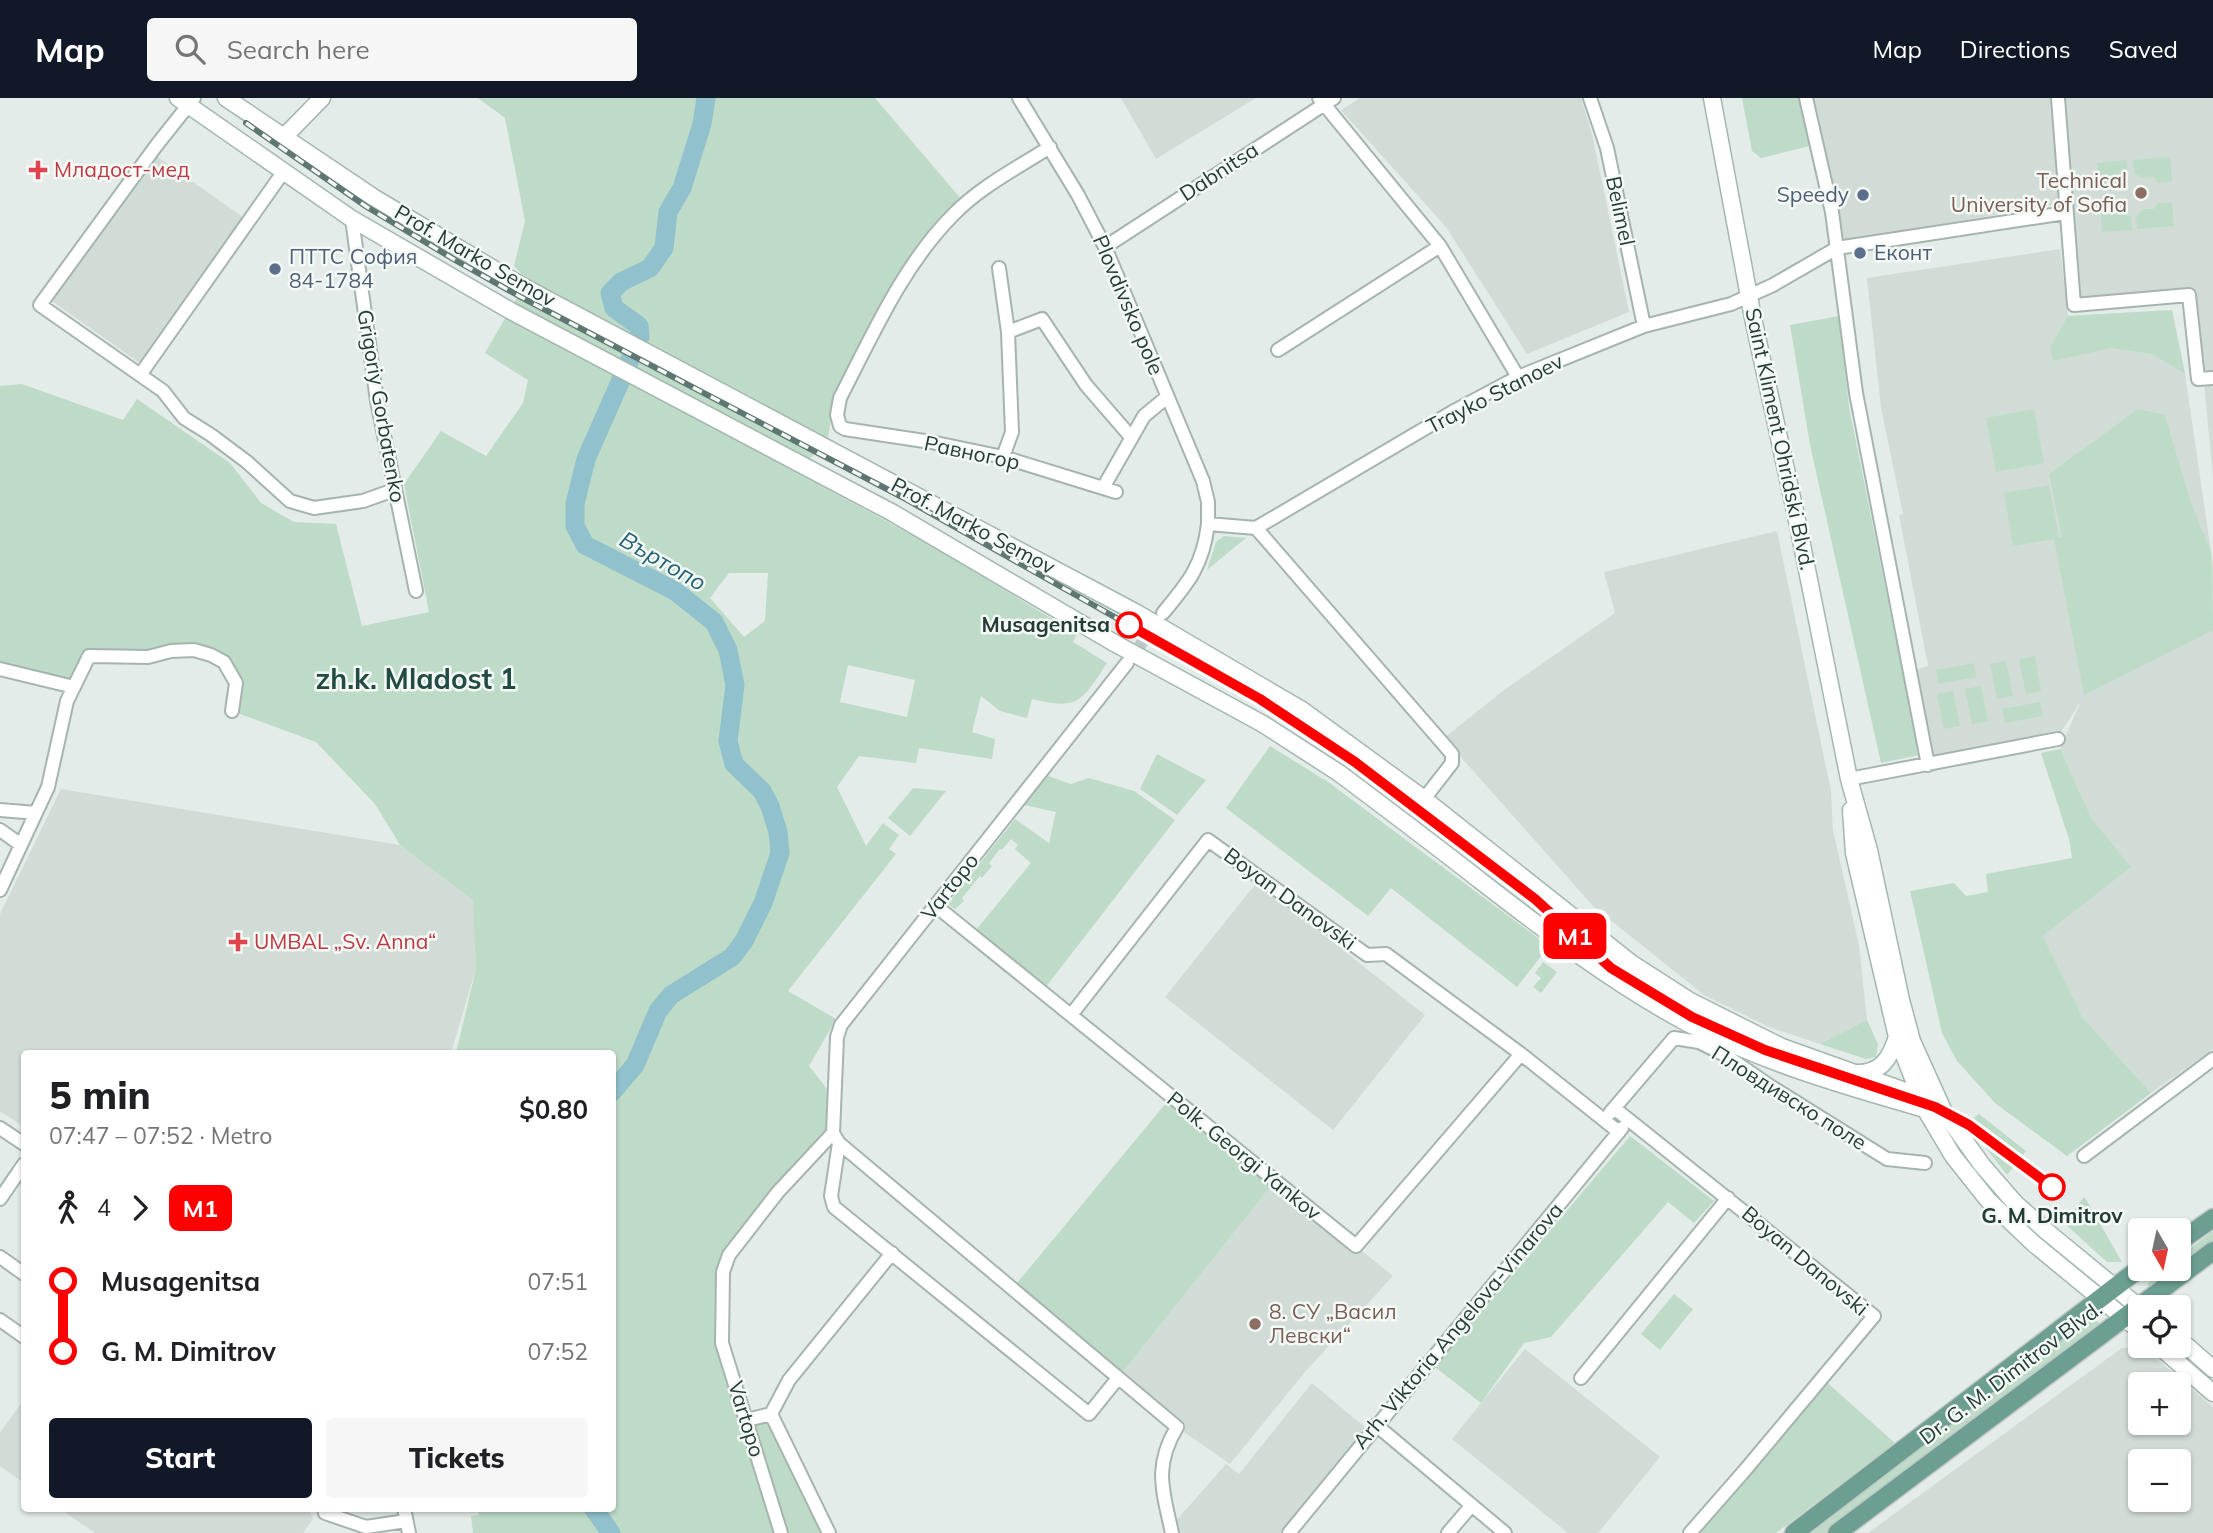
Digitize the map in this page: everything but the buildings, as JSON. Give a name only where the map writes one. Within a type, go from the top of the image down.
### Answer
[{"type":"main road","name":"Prof. Marko Semov","points":[[226,98],[373,197],[524,287],[1135,612],[1292,704],[1424,799],[1631,963],[1690,1001],[1782,1047],[1932,1104]]},
{"type":"main road","points":[[283,138],[322,98]]},
{"type":"main road","name":"Saint Kliment Ohridski Blvd.","points":[[1712,98],[1849,779],[1870,850],[1906,1020],[1932,1104]]},
{"type":"main road","name":"Prof. Marko Semov","points":[[186,100],[352,219],[511,311],[893,513],[1116,644],[1293,742],[1339,773],[1553,937],[1617,982],[1686,1022],[1783,1065],[1932,1104]]},
{"type":"main road","name":"Saint Kliment Ohridski Blvd.","points":[[1849,779],[1854,853],[1897,1037],[1932,1104],[2015,1203],[2106,1292],[2128,1307]]},
{"type":"main road","points":[[1617,982],[1631,963]]},
{"type":"main road","points":[[1853,1072],[1872,1072],[1880,1068],[1891,1054],[1897,1037]]},
{"type":"main road","points":[[2191,1234],[2213,1218]]},
{"type":"main road","name":"Dr. G. M. Dimitrov Blvd.","points":[[2155,1295],[2213,1251]]},
{"type":"main road","name":"Dr. G. M. Dimitrov Blvd.","points":[[1794,1533],[2128,1276]]},
{"type":"main road","name":"Dr. G. M. Dimitrov Blvd.","points":[[1837,1533],[2128,1315]]},
{"type":"main road","points":[[2191,1350],[2213,1369]]},
{"type":"main road","points":[[2172,1358],[2213,1393]]},
{"type":"street","name":"Plovdivsko pole","points":[[1019,98],[1078,195],[1104,247],[1203,481],[1208,502],[1208,524],[1202,554],[1195,573],[1163,613]]},
{"type":"street","name":"Belimel","points":[[1590,98],[1606,148],[1644,326]]},
{"type":"street","points":[[1806,98],[1832,212],[1856,393],[1928,765]]},
{"type":"street","points":[[2058,98],[2074,305],[2189,295],[2198,379],[2213,378]]},
{"type":"street","points":[[186,100],[40,306],[163,391],[184,418],[247,462],[290,501],[314,508],[363,501],[394,490]]},
{"type":"street","points":[[1326,100],[1440,246],[1518,377]]},
{"type":"street","name":"Dabnitsa","points":[[1104,247],[1326,100]]},
{"type":"street","name":"Равногор","points":[[1050,147],[967,203],[952,216],[915,262],[892,296],[841,398],[836,415],[840,426],[845,429],[931,442],[1003,457],[1116,492]]},
{"type":"street","points":[[140,375],[284,171]]},
{"type":"street","name":"Trayko Stanoev","points":[[1256,528],[1518,377],[1644,326],[1731,304],[1837,248],[2066,213]]},
{"type":"street","name":"Grigoriy Gorbatenko","points":[[352,219],[377,401],[416,591]]},
{"type":"street","points":[[1278,349],[1440,246]]},
{"type":"street","points":[[999,268],[1008,332],[1012,432],[1003,457]]},
{"type":"street","points":[[1008,332],[1042,319],[1086,385],[1131,437]]},
{"type":"street","points":[[1103,488],[1131,437],[1152,408],[1167,397]]},
{"type":"street","points":[[1208,524],[1256,528],[1452,754],[1452,763],[1424,799]]},
{"type":"street","points":[[0,890],[48,787],[67,701],[89,656],[148,657],[171,651],[194,650],[211,654],[224,663],[236,683],[232,711]]},
{"type":"street","name":"Vartopo","points":[[781,1533],[722,1343],[723,1272],[729,1255],[761,1213],[836,1138],[837,1037],[841,1025],[1127,663]]},
{"type":"street","points":[[0,669],[74,687]]},
{"type":"street","points":[[1849,779],[2058,739]]},
{"type":"street","points":[[0,810],[36,814]]},
{"type":"street","points":[[0,830],[21,845]]},
{"type":"street","name":"Boyan Danovski","points":[[1071,1015],[1208,840],[1367,955],[1386,954],[1521,1054],[1619,1132]]},
{"type":"street","name":"Polk. Georgi Yankov","points":[[936,906],[1356,1246],[1521,1054]]},
{"type":"street","name":"Пловдивско поле","points":[[1604,1119],[1674,1038],[1699,1042],[1725,1055],[1887,1159],[1925,1163]]},
{"type":"street","points":[[2084,1156],[2213,1059]]},
{"type":"street","name":"Boyan Danovski","points":[[1614,1108],[1874,1316],[1690,1533]]},
{"type":"street","name":"Arh. Viktoria Angelova-Vinarova","points":[[1289,1533],[1629,1120]]},
{"type":"street","points":[[0,1128],[21,1142]]},
{"type":"street","points":[[836,1138],[831,1196],[834,1207],[1088,1413],[1118,1378]]},
{"type":"street","points":[[836,1138],[1177,1427],[1167,1443],[1160,1476],[1172,1533]]},
{"type":"street","points":[[0,1199],[21,1174]]},
{"type":"street","points":[[1581,1378],[1728,1198]]},
{"type":"street","points":[[747,1420],[771,1414],[789,1380],[892,1253]]},
{"type":"street","points":[[0,1257],[21,1272]]},
{"type":"street","points":[[0,1320],[21,1335]]},
{"type":"street","points":[[771,1414],[829,1533]]},
{"type":"street","points":[[1376,1425],[1505,1533]]},
{"type":"street","points":[[1448,1533],[1472,1505]]},
{"type":"street","points":[[325,1512],[365,1530],[407,1521]]},
{"type":"shaded area","points":[[1121,98],[1256,98],[1156,159]]},
{"type":"shaded area","points":[[1360,98],[1581,98],[1592,134],[1629,312],[1527,354],[1446,227],[1341,110]]},
{"type":"shaded area","points":[[1812,98],[2052,98],[2062,203],[1840,242]]},
{"type":"shaded area","name":"Technical University of Sofia","points":[[2063,98],[2213,98],[2213,477],[2195,289],[2077,299]]},
{"type":"shaded area","points":[[155,155],[244,218],[141,364],[52,301]]},
{"type":"shaded area","points":[[2060,249],[2068,316],[2172,310],[2185,374],[2213,565],[2213,1049],[2151,1093],[2083,1018],[2043,936],[2130,867],[2092,819],[2060,749],[2081,701],[2061,732],[1932,757],[1915,670],[1928,666],[1899,515],[1903,514],[1881,408],[1867,278]]},
{"type":"shaded area","points":[[1777,531],[1831,791],[1833,830],[1859,945],[1867,1020],[1820,1044],[1769,1027],[1704,995],[1593,906],[1444,738],[1504,690],[1615,613],[1604,572]]},
{"type":"shaded area","name":"UMBAL „Sv. Anna“","points":[[61,789],[400,845],[474,900],[476,969],[452,1050],[21,1050],[21,1125],[0,1111],[0,914]]},
{"type":"shaded area","points":[[1257,882],[1425,1015],[1333,1130],[1165,997]]},
{"type":"shaded area","name":"8. СУ „Васил Левски“","points":[[1275,1181],[1393,1276],[1305,1372],[1230,1464],[1177,1427],[1118,1378]]},
{"type":"shaded area","points":[[2122,1348],[2128,1348],[2128,1358],[2156,1358],[2172,1372],[2128,1372],[2128,1435],[2191,1435],[2191,1388],[2213,1407],[2213,1533],[1868,1533]]},
{"type":"shaded area","points":[[1525,1349],[1660,1457],[1598,1533],[1568,1533],[1452,1439]]},
{"type":"shaded area","points":[[1312,1383],[1366,1428],[1280,1533],[1178,1533],[1175,1522],[1226,1464],[1239,1474]]},
{"type":"shaded area","points":[[21,1403],[21,1481],[0,1466],[0,1433]]},
{"type":"shaded area","points":[[64,1512],[310,1512],[313,1519],[303,1533],[95,1533]]},
{"type":"green space","points":[[478,98],[875,98],[962,200],[942,223],[834,400],[828,438],[798,473],[934,547],[1077,634],[1073,642],[1107,663],[1085,694],[1078,699],[1060,704],[1032,699],[1027,718],[1000,711],[981,696],[972,732],[995,739],[992,759],[919,748],[916,763],[859,756],[837,787],[866,846],[883,823],[899,835],[889,849],[896,854],[788,991],[836,1019],[809,1066],[828,1091],[832,1105],[831,1114],[824,1136],[723,1272],[722,1343],[747,1420],[771,1414],[829,1533],[473,1533],[471,1516],[479,1515],[478,1512],[616,1512],[616,1050],[457,1050],[476,969],[473,900],[400,845],[375,804],[316,742],[232,711],[236,683],[211,655],[89,656],[74,687],[0,669],[0,386],[22,384],[123,420],[137,399],[230,463],[261,503],[294,522],[336,524],[362,626],[429,612],[404,484],[441,431],[486,456],[523,403],[528,380],[485,353],[527,280],[514,266],[525,221],[505,118]],"holes":[[[729,573],[768,573],[765,621],[744,637],[710,598]],[[848,665],[915,680],[907,717],[840,702]]]},
{"type":"green space","points":[[1742,98],[1806,98],[1817,144],[1761,158],[1752,151]]},
{"type":"green space","points":[[2170,157],[2172,181],[2158,183],[2153,177],[2143,178],[2134,173],[2133,160]]},
{"type":"green space","points":[[2127,160],[2128,173],[2119,180],[2109,181],[2099,187],[2097,163]]},
{"type":"green space","points":[[2172,202],[2174,226],[2137,229],[2136,216],[2144,209],[2154,209],[2158,203]]},
{"type":"green space","points":[[2100,207],[2107,207],[2112,212],[2121,211],[2131,217],[2132,230],[2102,232]]},
{"type":"green space","points":[[2172,310],[2185,374],[2152,354],[2112,348],[2053,361],[2050,348],[2068,316]]},
{"type":"green space","points":[[1839,316],[1849,407],[1919,755],[1881,763],[1810,445],[1790,325]]},
{"type":"green space","points":[[2034,409],[2044,463],[1996,472],[1986,418]]},
{"type":"green space","points":[[2138,409],[2165,415],[2190,500],[2211,552],[2213,630],[2084,695],[2054,539],[2013,546],[2004,493],[2049,485],[2059,537],[2062,537],[2049,474]]},
{"type":"green space","points":[[1224,536],[1246,538],[1207,570],[1216,542]]},
{"type":"green space","points":[[2035,656],[2041,691],[2026,694],[2019,659]]},
{"type":"green space","points":[[2006,661],[2013,696],[1997,699],[1990,664]]},
{"type":"green space","points":[[1974,663],[1976,677],[1938,684],[1936,670]]},
{"type":"green space","points":[[1981,686],[1988,721],[1972,724],[1965,689]]},
{"type":"green space","points":[[1953,691],[1960,726],[1944,729],[1937,694]]},
{"type":"green space","points":[[2040,702],[2043,716],[2005,723],[2002,709]]},
{"type":"green space","points":[[1270,746],[1328,782],[1557,952],[1550,960],[1542,955],[1517,987],[1391,888],[1368,916],[1226,808]]},
{"type":"green space","points":[[2060,749],[2092,819],[2131,867],[2043,936],[2083,1018],[2151,1093],[2067,1156],[1996,1104],[1957,1061],[1942,1033],[1910,891],[1954,883],[1966,896],[1988,892],[1986,874],[2072,858],[2069,839],[2041,753]]},
{"type":"green space","points":[[1157,754],[1206,780],[1177,815],[1140,789]]},
{"type":"green space","points":[[1048,776],[1071,784],[1089,778],[1134,791],[1175,820],[1045,988],[976,930],[1031,863],[1015,849],[1018,845],[1011,839],[989,863],[992,866],[962,898],[964,901],[955,909],[948,904],[1015,819],[1049,843],[1056,812],[1024,805]]},
{"type":"green space","points":[[913,788],[946,791],[910,836],[888,818]]},
{"type":"green space","points":[[1571,921],[1615,955],[1607,967],[1562,934]]},
{"type":"green space","points":[[1543,962],[1557,972],[1541,993],[1533,987],[1541,978],[1535,973]]},
{"type":"green space","points":[[1867,1020],[1878,1044],[1876,1057],[1866,1059],[1820,1044]]},
{"type":"green space","points":[[1171,1097],[1275,1181],[1118,1378],[1013,1288]]},
{"type":"green space","points":[[1979,1114],[2026,1151],[2007,1175],[1967,1123]]},
{"type":"green space","points":[[1630,1136],[1714,1201],[1694,1223],[1668,1202],[1551,1337],[1524,1343],[1481,1403],[1435,1367]]},
{"type":"green space","points":[[2084,1197],[2122,1262],[2107,1262],[2064,1223]]},
{"type":"green space","points":[[2213,1231],[2213,1244],[2191,1260],[2191,1248]]},
{"type":"green space","points":[[2150,1281],[2163,1281],[2152,1289],[2147,1284]]},
{"type":"green space","points":[[1674,1294],[1693,1309],[1660,1350],[1641,1334]]},
{"type":"green space","points":[[2089,1317],[2099,1322],[2098,1326],[1896,1477],[1878,1496],[1832,1533],[1804,1533]]},
{"type":"green space","points":[[1822,1378],[1895,1443],[1776,1533],[1690,1533]]},
{"type":"waterway","name":"Въртопо","points":[[616,1087],[635,1065],[658,1011],[671,995],[732,957],[744,941],[763,903],[780,853],[778,832],[770,806],[762,791],[734,764],[728,741],[735,685],[728,650],[714,622],[675,591],[585,545],[575,526],[575,504],[586,459],[640,337],[639,326],[614,308],[610,293],[621,282],[650,268],[664,248],[668,212],[682,188],[702,124],[706,98]]},
{"type":"waterway","name":"Въртопо","points":[[596,1512],[611,1533]]},
{"type":"tunnel","points":[[1129,661],[1159,619]]},
{"type":"railway","points":[[246,123],[367,207],[455,260],[902,497],[1260,699],[1355,762],[1535,899]]},
{"type":"metro line","name":"M1","points":[[1129,625],[1260,699],[1320,737],[1535,899],[1611,968],[1692,1017],[1765,1050],[1935,1107],[1969,1125],[2052,1187]]},
{"type":"place","name":"Младост-мед","points":[[38,170]]},
{"type":"place","name":"Technical University of Sofia","points":[[2141,193]]},
{"type":"place","name":"Speedy","points":[[1863,195]]},
{"type":"place","name":"Еконт","points":[[1860,253]]},
{"type":"place","name":"ПТТС София 84-1784","points":[[275,269]]},
{"type":"place","name":"Musagenitsa","points":[[1129,625]]},
{"type":"place","name":"UMBAL „Sv. Anna“","points":[[238,942]]},
{"type":"place","name":"G. M. Dimitrov","points":[[2052,1187]]},
{"type":"place","name":"8. СУ „Васил Левски“","points":[[1255,1324]]},
{"type":"district","name":"zh.k. Mladost 1","points":[[416,679]]}]
